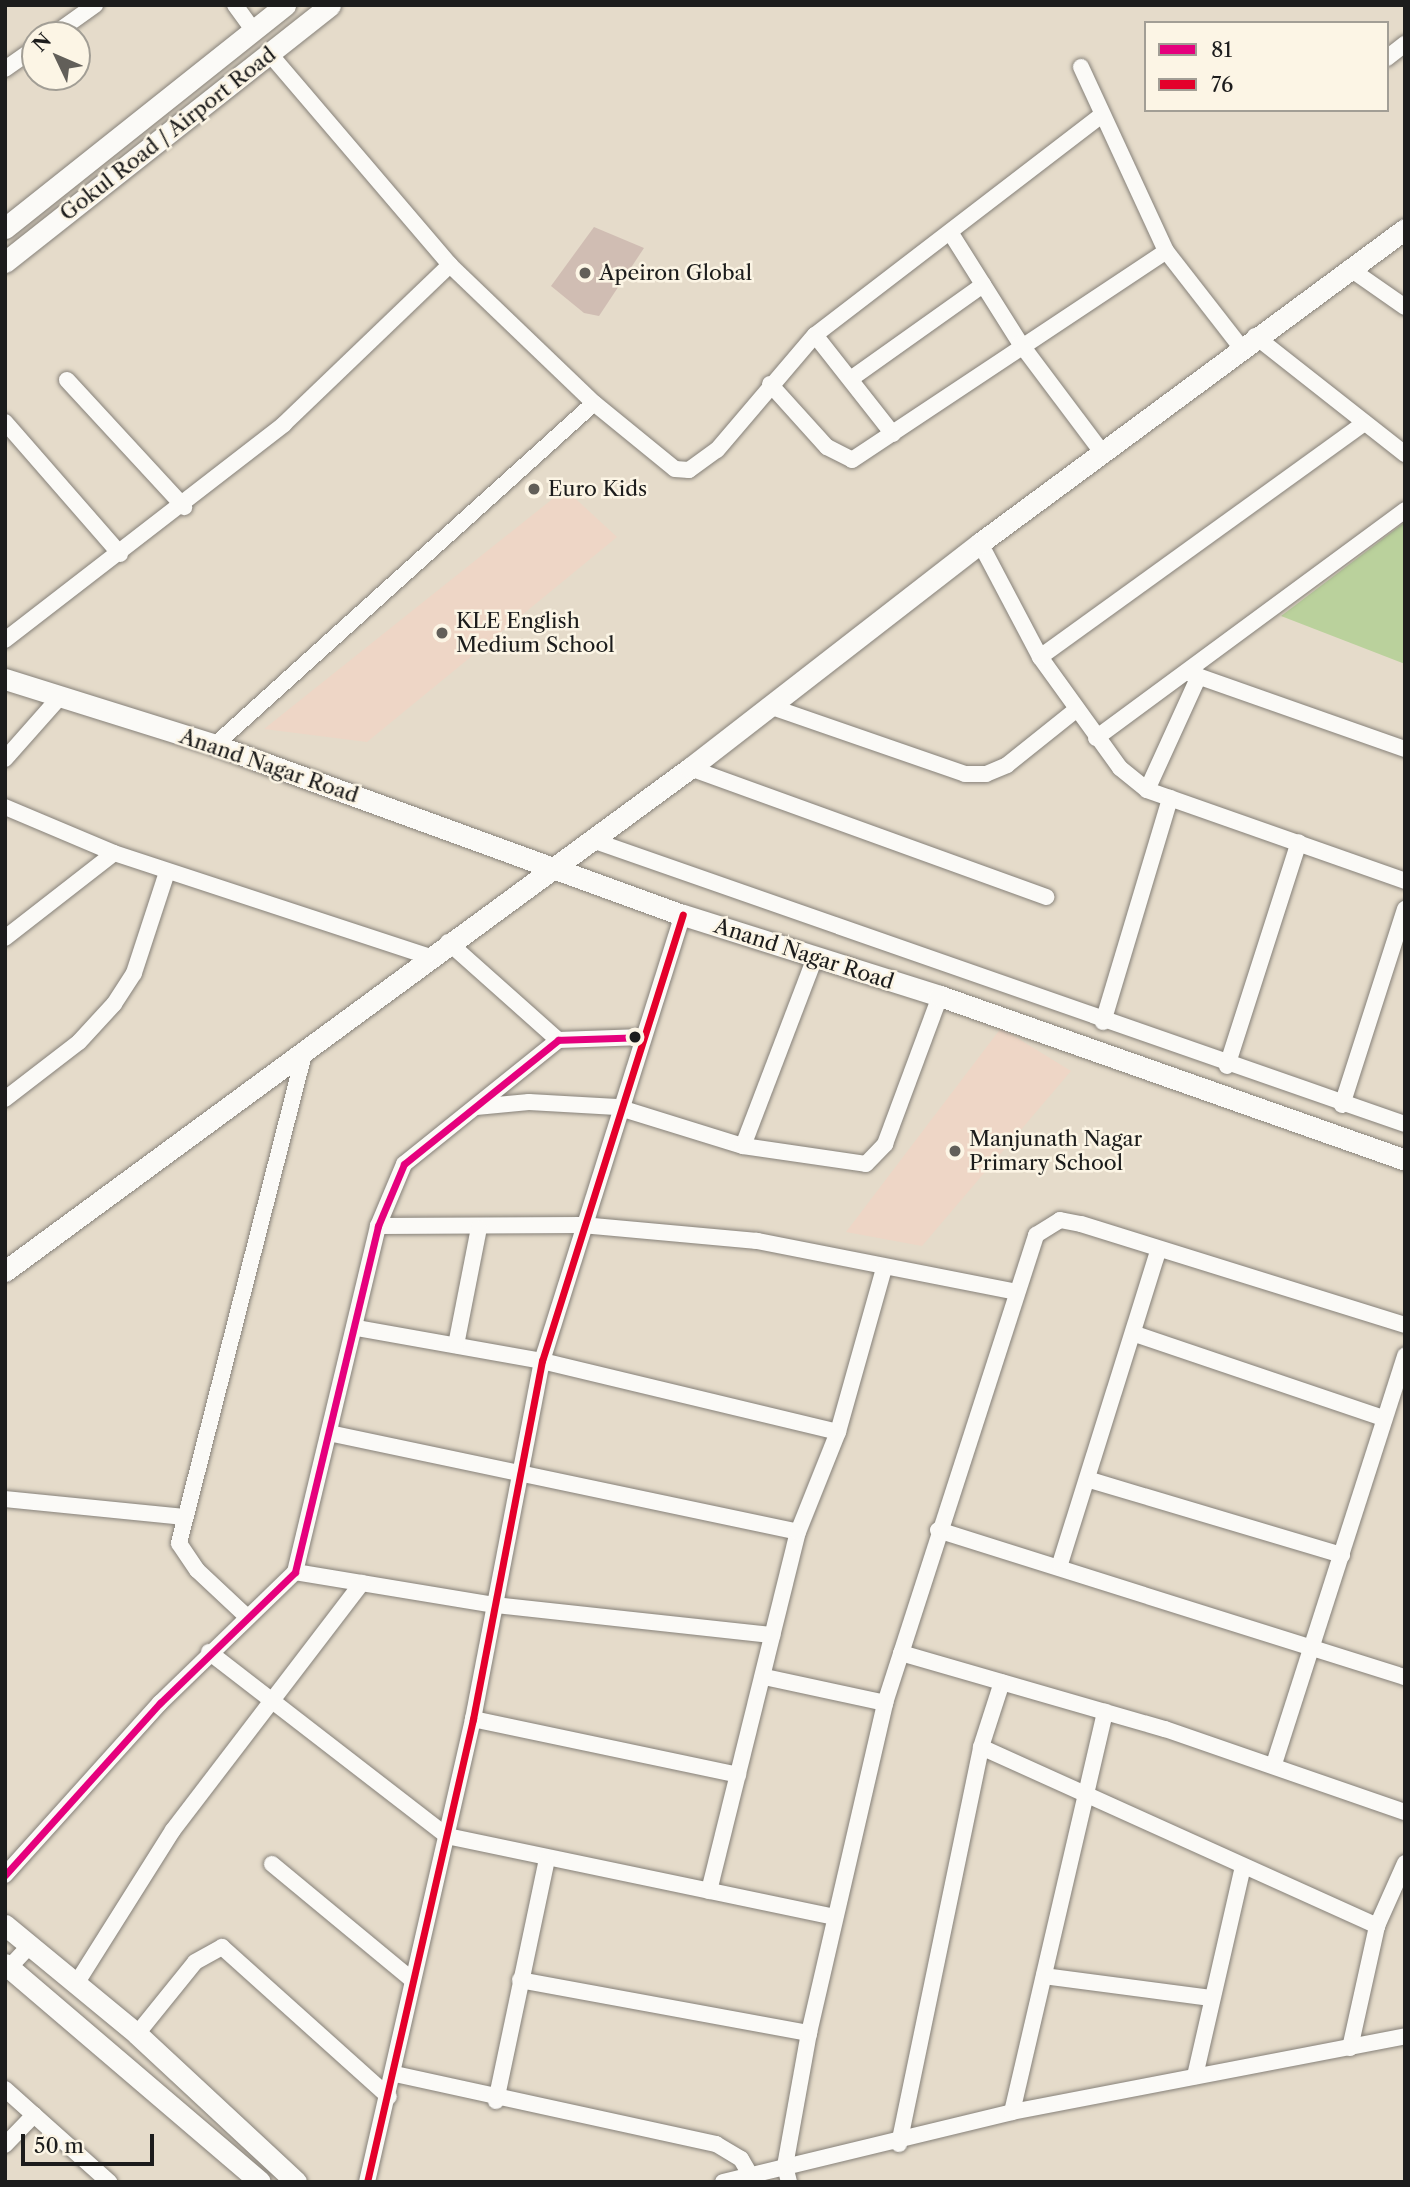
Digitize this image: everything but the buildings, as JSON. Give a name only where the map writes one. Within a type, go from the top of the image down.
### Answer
[{"type":"street","points":[[73,21],[95,5]]},
{"type":"street","points":[[235,5],[253,30]]},
{"type":"street","name":"Gokul Road / Airport Road","points":[[5,228],[285,5]]},
{"type":"street","name":"Gokul Road / Airport Road","points":[[5,262],[330,5]]},
{"type":"street","points":[[1389,56],[1405,44]]},
{"type":"street","points":[[269,53],[450,265],[594,403],[675,469],[689,470],[717,450],[815,335],[1102,115]]},
{"type":"street","points":[[5,69],[21,58]]},
{"type":"street","points":[[1081,67],[1166,251],[1248,341],[1405,454]]},
{"type":"street","points":[[5,1271],[428,956],[690,768],[980,542],[1248,341],[1405,229]]},
{"type":"street","points":[[950,232],[1020,343],[1101,451]]},
{"type":"street","points":[[771,384],[840,458],[866,455],[1020,343],[1166,251]]},
{"type":"street","points":[[5,640],[184,507],[284,424],[450,265]]},
{"type":"street","points":[[1349,268],[1405,307]]},
{"type":"street","points":[[852,378],[983,285]]},
{"type":"street","points":[[815,335],[852,378],[893,434]]},
{"type":"street","points":[[67,380],[184,507]]},
{"type":"street","points":[[215,745],[594,403]]},
{"type":"street","points":[[5,422],[120,554]]},
{"type":"street","points":[[1040,657],[1364,423]]},
{"type":"street","points":[[1096,738],[1194,674],[1405,510]]},
{"type":"street","points":[[980,542],[1040,657],[1096,738],[1147,790],[1405,881]]},
{"type":"street","points":[[1194,674],[1405,749]]},
{"type":"street","points":[[1147,790],[1194,674]]},
{"type":"street","name":"Anand Nagar Road","points":[[5,679],[58,699],[215,745],[683,915],[814,960],[940,996],[1405,1160]]},
{"type":"street","points":[[5,759],[58,699]]},
{"type":"street","points":[[769,706],[965,774],[986,774],[1007,765],[1076,710]]},
{"type":"street","points":[[690,768],[1046,897]]},
{"type":"street","points":[[1103,1022],[1170,798]]},
{"type":"street","points":[[5,807],[114,853],[167,872],[428,956]]},
{"type":"street","points":[[592,840],[1227,1066],[1405,1124]]},
{"type":"street","points":[[1227,1066],[1299,842]]},
{"type":"street","points":[[5,938],[114,853]]},
{"type":"street","points":[[5,1099],[79,1042],[114,1004],[134,974],[167,872]]},
{"type":"street","points":[[1342,1105],[1405,909]]},
{"type":"street","points":[[367,2182],[395,2074],[412,1980],[473,1719],[542,1360],[617,1107],[683,915]]},
{"type":"street","points":[[448,942],[558,1040]]},
{"type":"street","points":[[743,1146],[814,960]]},
{"type":"street","points":[[476,1107],[529,1102],[617,1107],[743,1146],[866,1164],[886,1144],[940,996]]},
{"type":"street","points":[[5,1875],[244,1614],[295,1572],[357,1328],[378,1226],[404,1164],[558,1040],[643,1037]]},
{"type":"street","points":[[244,1614],[183,1553],[184,1517],[305,1050]]},
{"type":"street","points":[[787,2174],[808,2033],[885,1703],[1036,1235],[1060,1220],[1405,1325]]},
{"type":"street","points":[[378,1226],[479,1228],[582,1225],[757,1241],[1016,1292]]},
{"type":"street","points":[[456,1345],[479,1228]]},
{"type":"street","points":[[1060,1564],[1090,1480],[1136,1334],[1158,1252]]},
{"type":"street","points":[[709,1891],[765,1677],[772,1635],[798,1532],[838,1432],[884,1268]]},
{"type":"street","points":[[357,1328],[542,1360],[838,1432]]},
{"type":"street","points":[[1136,1334],[1383,1418]]},
{"type":"street","points":[[1274,1764],[1405,1356]]},
{"type":"street","points":[[329,1433],[520,1468],[798,1532]]},
{"type":"street","points":[[1090,1480],[1342,1555]]},
{"type":"street","points":[[5,1500],[184,1517]]},
{"type":"street","points":[[939,1530],[1060,1564],[1405,1677]]},
{"type":"street","points":[[295,1572],[495,1605],[772,1635]]},
{"type":"street","points":[[76,1984],[173,1830],[362,1583]]},
{"type":"street","points":[[209,1652],[447,1836],[835,1917]]},
{"type":"street","points":[[901,1653],[1274,1764],[1405,1812]]},
{"type":"street","points":[[765,1677],[885,1703]]},
{"type":"street","points":[[899,2144],[981,1748],[1002,1682]]},
{"type":"street","points":[[1012,2112],[1044,1976],[1082,1793],[1105,1712]]},
{"type":"street","points":[[473,1719],[738,1775]]},
{"type":"street","points":[[981,1748],[1377,1926]]},
{"type":"street","points":[[496,2101],[547,1858]]},
{"type":"street","points":[[1350,2048],[1377,1926],[1405,1863]]},
{"type":"street","points":[[272,1864],[412,1980]]},
{"type":"street","points":[[1195,2076],[1243,1866]]},
{"type":"street","points":[[5,1925],[136,2034],[296,2182]]},
{"type":"street","points":[[30,1945],[6,1968],[260,2182],[276,2166]]},
{"type":"street","points":[[136,2034],[195,1962],[222,1947],[389,2096]]},
{"type":"street","points":[[1044,1976],[1211,1998]]},
{"type":"street","points":[[520,1980],[808,2033]]},
{"type":"street","points":[[723,2182],[751,2176],[787,2174],[1012,2112],[1405,2036]]},
{"type":"street","points":[[395,2074],[496,2101],[716,2144],[741,2159],[751,2176]]},
{"type":"street","points":[[5,2089],[110,2182]]},
{"type":"street","points":[[5,2145],[34,2115]]},
{"type":"shaded area","name":"KLE English Medium School","points":[[565,489],[617,537],[367,742],[264,729]]},
{"type":"shaded area","name":"Manjunath Nagar Primary School","points":[[1001,1028],[1071,1071],[922,1246],[846,1232]]},
{"type":"green space","points":[[1405,522],[1405,664],[1281,616]]},
{"type":"transit line","name":"76","points":[[367,2182],[473,1719],[542,1361],[683,915]]},
{"type":"transit line","name":"81","points":[[5,1875],[160,1703],[295,1572],[378,1226],[404,1164],[558,1040],[643,1037]]},
{"type":"place","name":"Apeiron Global","points":[[585,273]]},
{"type":"place","name":"Euro Kids","points":[[534,489]]},
{"type":"place","name":"KLE English Medium School","points":[[442,633]]},
{"type":"place","name":"Manjunath Nagar Primary School","points":[[955,1151]]}]
